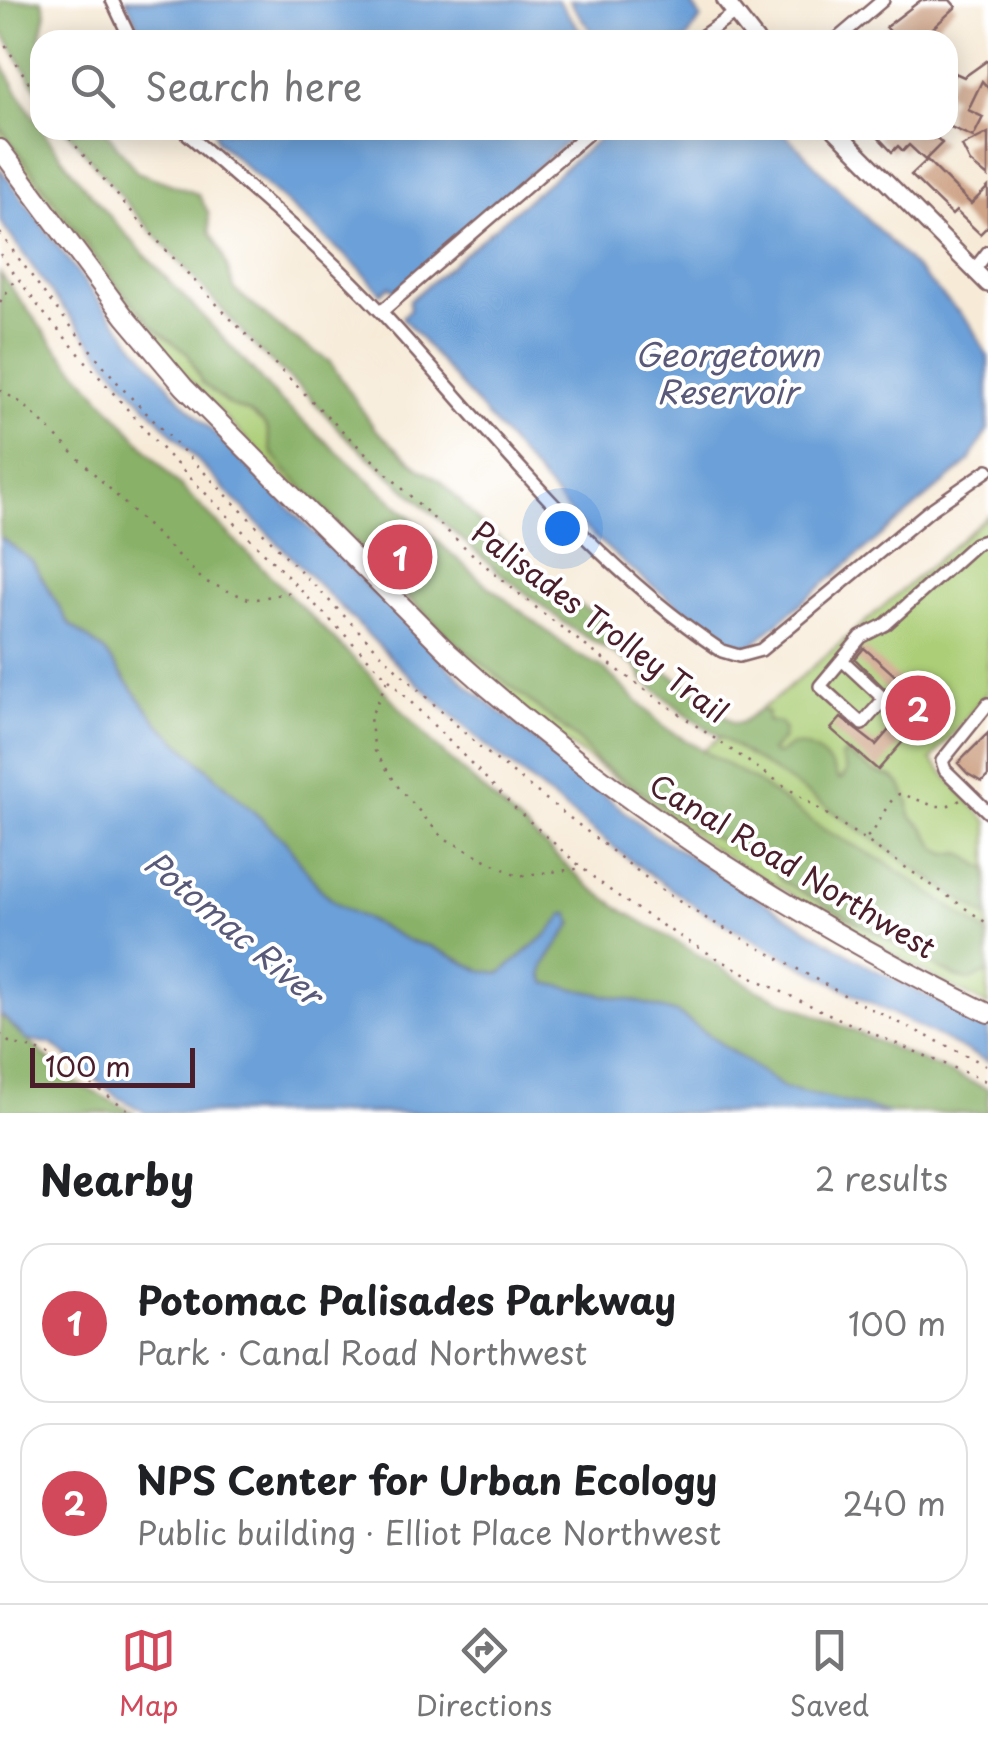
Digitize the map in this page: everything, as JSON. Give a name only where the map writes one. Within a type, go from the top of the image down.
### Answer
[{"type":"highway","name":"Canal Road Northwest","points":[[0,148],[118,308],[184,387],[494,694],[620,794],[688,842],[822,924],[988,1013]]},
{"type":"main road","points":[[730,7],[748,30]]},
{"type":"main road","points":[[847,140],[988,284]]},
{"type":"street","points":[[112,0],[126,30]]},
{"type":"street","points":[[848,30],[883,0]]},
{"type":"street","points":[[707,30],[730,7]]},
{"type":"street","points":[[196,140],[297,227],[381,312],[548,502],[604,559],[722,652],[739,656],[761,650],[929,511],[988,470]]},
{"type":"street","points":[[381,312],[581,140]]},
{"type":"street","points":[[974,270],[988,252]]},
{"type":"street","points":[[842,660],[884,699],[862,724],[820,686],[861,637],[886,624],[976,544],[988,540]]},
{"type":"street","points":[[988,704],[944,755],[942,764],[988,812]]},
{"type":"path","points":[[0,36],[30,85]]},
{"type":"path","name":"Palisades Trolley Trail","points":[[71,140],[125,207],[282,371],[465,549],[679,714],[988,924]]},
{"type":"path","points":[[0,233],[50,302],[122,388],[396,669],[481,748],[663,891],[702,916],[854,1000],[988,1066]]},
{"type":"path","points":[[0,254],[112,394],[518,812],[584,868],[653,920],[751,978],[830,1018],[988,1082]]},
{"type":"path","points":[[0,302],[17,277]]},
{"type":"path","points":[[0,390],[23,404],[204,581],[251,600],[300,590]]},
{"type":"path","points":[[388,680],[370,718],[375,751],[399,788],[442,837],[517,876],[584,868]]},
{"type":"path","points":[[866,838],[877,829],[882,811],[899,794],[913,796],[932,808],[948,808],[970,794]]},
{"type":"path","points":[[0,1034],[10,1042],[45,1052],[134,1113]]},
{"type":"green space","points":[[0,0],[42,0],[46,12],[42,30],[30,30],[30,78],[0,28]]},
{"type":"green space","points":[[0,59],[30,111],[30,140],[50,140],[128,237],[276,397],[482,581],[576,654],[602,667],[665,728],[757,782],[823,829],[885,862],[987,933],[988,973],[970,980],[958,978],[780,880],[767,856],[747,854],[700,831],[596,761],[577,739],[450,638],[280,464],[271,451],[262,422],[228,404],[202,383],[188,354],[156,329],[116,284],[0,127]]},
{"type":"green space","points":[[0,88],[30,133],[30,140],[35,140],[117,264],[685,762],[779,696],[988,516],[988,692],[931,760],[988,822],[988,1006],[712,848],[529,716],[231,424],[158,346],[0,136]]},
{"type":"green space","points":[[74,140],[113,140],[137,172],[198,194],[235,290],[285,332],[330,362],[375,429],[420,469],[441,481],[481,524],[555,590],[590,611],[645,658],[690,687],[733,723],[742,723],[759,710],[768,712],[767,721],[780,723],[784,729],[782,740],[771,751],[773,754],[792,745],[808,748],[821,754],[838,779],[842,779],[847,771],[841,757],[846,753],[874,772],[892,777],[901,785],[910,816],[924,828],[936,848],[946,854],[961,853],[988,870],[988,918],[690,717],[643,680],[637,667],[571,628],[500,573],[342,433],[308,395],[261,353]]},
{"type":"green space","points":[[0,273],[54,345],[175,481],[370,675],[435,746],[589,886],[758,990],[988,1089],[988,1113],[890,1113],[807,1095],[784,1088],[677,1013],[546,983],[542,975],[544,965],[572,924],[551,931],[501,973],[482,971],[430,946],[411,942],[336,904],[319,888],[285,841],[157,722],[105,652],[69,624],[32,561],[0,537]]},
{"type":"green space","points":[[0,1015],[71,1080],[135,1113],[0,1113]]},
{"type":"water","points":[[126,0],[558,0],[580,30],[140,30]]},
{"type":"water","points":[[569,0],[689,0],[701,18],[693,30],[590,30]]},
{"type":"water","points":[[569,140],[395,292],[390,286],[381,293],[360,269],[217,141]]},
{"type":"water","name":"Georgetown Reservoir","points":[[597,140],[791,140],[970,324],[988,357],[988,429],[969,462],[750,646],[733,646],[626,565],[577,521],[402,317],[410,309],[409,301]]},
{"type":"water","points":[[0,168],[94,295],[182,401],[471,689],[653,834],[870,967],[988,1027],[988,1062],[704,912],[630,860],[484,744],[399,666],[125,383],[55,298],[0,221]]},
{"type":"water","name":"Potomac River","points":[[0,537],[32,561],[69,624],[105,652],[157,722],[285,841],[319,888],[336,904],[411,942],[430,946],[482,971],[501,973],[551,931],[564,914],[569,914],[572,924],[544,965],[542,975],[546,983],[677,1013],[784,1088],[890,1113],[146,1113],[116,1096],[52,1044],[27,1040],[0,1014]]},
{"type":"building","points":[[921,0],[950,0],[956,7],[931,30],[886,27]]},
{"type":"building","points":[[988,60],[988,88],[982,81],[968,110],[983,117],[973,137],[958,130],[958,74],[964,77]]},
{"type":"building","points":[[988,133],[988,177],[970,162],[962,146]]},
{"type":"building","points":[[881,140],[942,143],[925,160],[909,145],[903,151],[898,146],[892,152]]},
{"type":"building","points":[[927,160],[971,204],[988,187],[988,226],[980,234],[956,211],[952,215],[911,175]]},
{"type":"building","points":[[864,648],[918,696],[921,693],[935,705],[878,770],[831,729],[841,718],[876,745],[906,710],[855,659]]},
{"type":"building","points":[[988,733],[988,776],[982,782],[958,763]]},
{"type":"place","name":"Potomac Palisades Parkway","points":[[400,557]]},
{"type":"place","name":"NPS Center for Urban Ecology","points":[[918,708]]}]
